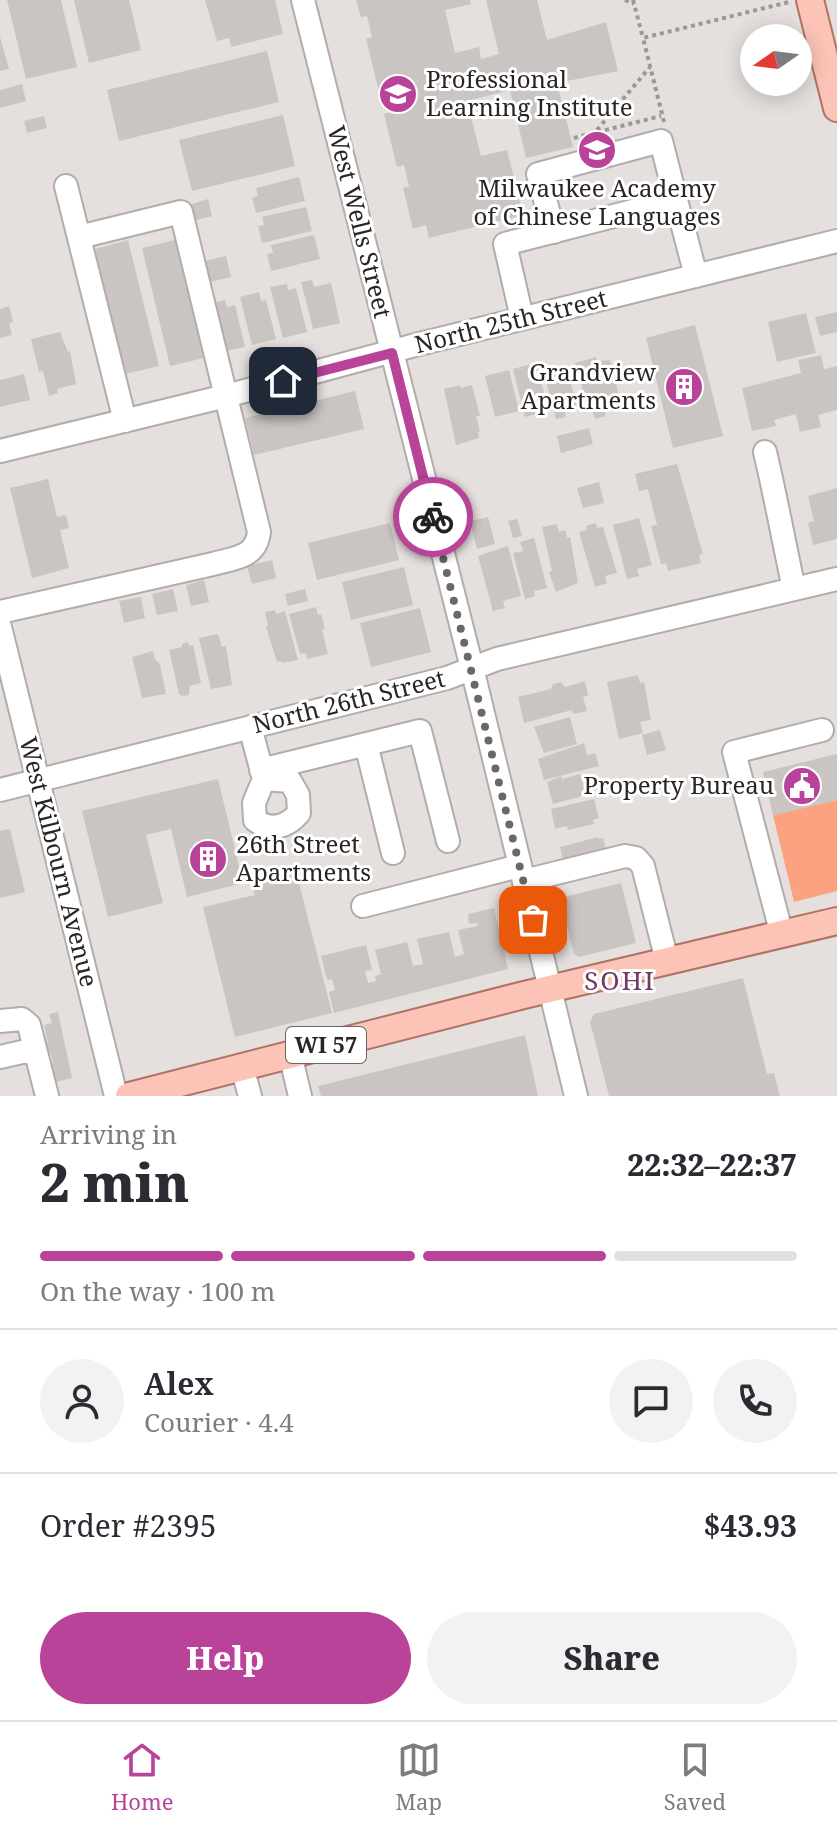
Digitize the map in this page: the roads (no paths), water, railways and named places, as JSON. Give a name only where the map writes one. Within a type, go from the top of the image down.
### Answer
[{"type":"main road","points":[[800,1],[837,108]]},
{"type":"main road","name":"WI 57","points":[[129,1096],[551,989],[837,921]]},
{"type":"street","name":"West Wells Street","points":[[303,0],[472,668],[576,1096]]},
{"type":"street","points":[[554,232],[538,174],[661,141],[696,276]]},
{"type":"street","points":[[66,186],[125,421]]},
{"type":"street","points":[[522,318],[505,244],[676,200]]},
{"type":"street","points":[[0,612],[213,564],[253,551],[259,532],[181,212],[79,237]]},
{"type":"street","name":"North 25th Street","points":[[0,451],[837,241]]},
{"type":"street","points":[[765,452],[794,589]]},
{"type":"street","name":"North 26th Street","points":[[0,790],[447,678],[497,659],[837,579]]},
{"type":"street","name":"West Kilbourn Avenue","points":[[0,627],[116,1096]]},
{"type":"street","points":[[250,727],[262,775],[420,731],[448,841]]},
{"type":"street","points":[[782,935],[734,752],[822,730]]},
{"type":"street","points":[[366,744],[393,853]]},
{"type":"street","points":[[363,906],[625,856],[636,858],[643,866],[667,961]]},
{"type":"street","points":[[0,1021],[22,1019],[29,1025],[47,1096]]},
{"type":"street","points":[[0,1057],[35,1049]]},
{"type":"street","points":[[290,1054],[300,1096]]},
{"type":"street","points":[[242,1067],[250,1096]]},
{"type":"place","name":"Professional Learning Institute","points":[[398,94]]},
{"type":"place","name":"Milwaukee Academy of Chinese Languages","points":[[597,150]]},
{"type":"place","name":"Grandview Apartments","points":[[684,387]]},
{"type":"place","name":"Property Bureau","points":[[802,786]]},
{"type":"place","name":"26th Street Apartments","points":[[208,859]]},
{"type":"district","name":"SOHI","points":[[620,981]]}]
